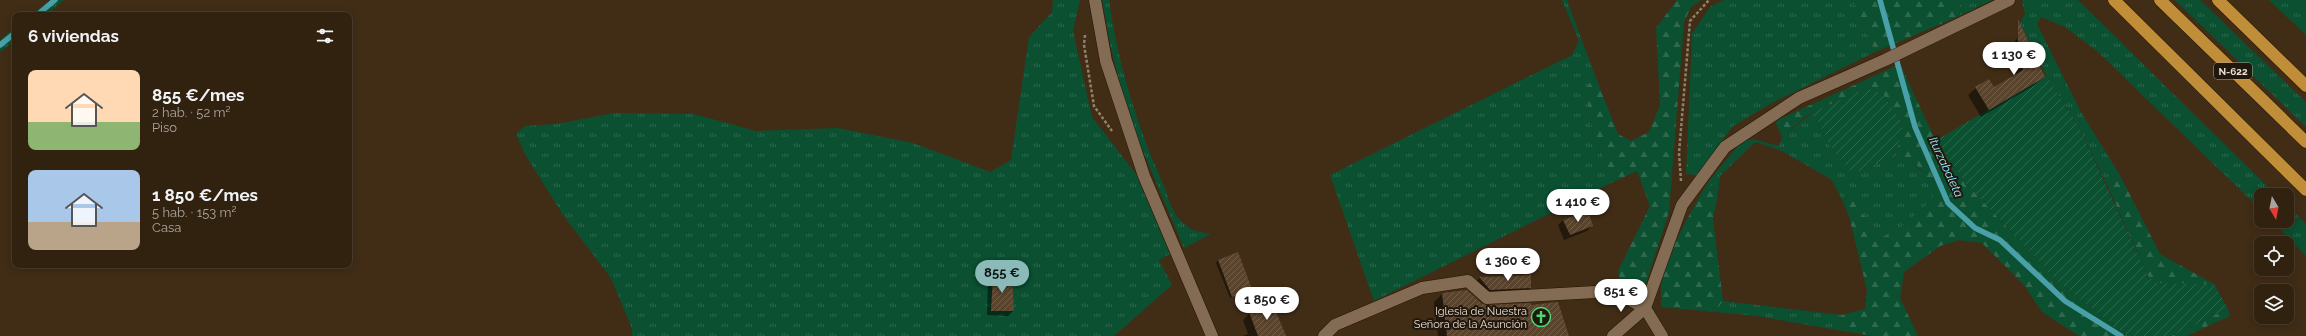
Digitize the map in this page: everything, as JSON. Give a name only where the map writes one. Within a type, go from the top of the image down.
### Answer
[{"type":"highway","points":[[2114,0],[2306,190]]},
{"type":"highway","name":"N-622","points":[[2160,0],[2306,142]]},
{"type":"highway","points":[[2218,0],[2306,86]]},
{"type":"street","points":[[1095,0],[1106,61],[1144,176],[1212,336]]},
{"type":"street","points":[[1613,336],[1645,308],[1682,205],[1725,147],[1799,98],[1885,60],[2009,0]]},
{"type":"street","points":[[1324,336],[1335,325],[1422,288],[1468,280],[1487,298],[1613,291],[1645,308],[1662,336]]},
{"type":"path","points":[[1682,205],[1679,152],[1690,21],[1709,0]]},
{"type":"green space","points":[[50,0],[64,0],[50,12],[36,12]]},
{"type":"green space","points":[[1053,0],[1080,0],[1073,31],[1092,117],[1136,174],[1170,254],[1159,260],[1172,285],[1114,336],[632,336],[632,329],[611,278],[563,215],[526,156],[516,134],[525,126],[556,124],[614,113],[694,114],[756,131],[838,128],[913,143],[990,172],[1011,160],[1029,37],[1052,12]]},
{"type":"green space","points":[[1102,0],[1109,0],[1123,71],[1130,95],[1145,141],[1172,208],[1186,226],[1197,231],[1211,234],[1184,248],[1128,116],[1110,44]]},
{"type":"green space","points":[[1562,0],[1567,0],[1596,78],[1585,88],[1594,142],[1602,152],[1611,183],[1374,301],[1330,175],[1572,55],[1579,41]]},
{"type":"green space","points":[[1677,0],[1701,0],[1691,7],[1684,22],[1669,212],[1646,283],[1620,282],[1618,271],[1650,206],[1637,171],[1611,183],[1602,152],[1594,142],[1585,88],[1596,78],[1618,134],[1631,141],[1649,132],[1660,105],[1656,28]]},
{"type":"green space","points":[[1724,0],[1853,0],[1875,52],[1768,105],[1732,127],[1697,175],[1686,174],[1692,33],[1711,6]]},
{"type":"green space","points":[[1853,0],[1962,0],[1959,16],[1875,52]]},
{"type":"green space","points":[[1962,0],[1992,0],[1959,16]]},
{"type":"green space","points":[[2022,0],[2078,0],[2269,188],[2254,188],[2254,203],[2097,51],[2065,27],[2041,17],[2037,24],[2081,112],[2121,177],[2108,187],[2078,125],[2046,75],[2020,23],[2025,13]]},
{"type":"green space","points":[[2175,0],[2200,0],[2306,102],[2306,127]]},
{"type":"green space","points":[[2269,0],[2306,0],[2306,35]]},
{"type":"green space","points":[[12,30],[12,42],[0,52],[0,40]]},
{"type":"green space","points":[[1900,64],[1933,135],[1965,182],[2058,282],[2128,336],[2079,336],[2042,312],[2024,285],[1982,243],[1959,240],[1940,246],[1904,272],[1900,298],[1918,336],[1873,336],[1843,331],[1841,315],[1865,309],[1867,290],[1849,216],[1842,200],[1851,197],[1880,238],[1898,230],[1933,199],[1926,176],[1918,166],[1912,162],[1896,156],[1903,124],[1883,94],[1867,88],[1807,115],[1782,137],[1775,121]]},
{"type":"green space","points":[[2046,75],[2078,125],[2148,276],[2157,283],[2214,284],[2228,309],[2171,336],[2128,336],[2058,282],[1965,182],[1937,140]]},
{"type":"green space","points":[[1867,88],[1883,94],[1903,124],[1896,156],[1852,174],[1830,146],[1813,112]]},
{"type":"green space","points":[[1813,112],[1830,146],[1852,174],[1896,156],[1909,159],[1927,176],[1934,199],[1898,230],[1880,238],[1851,197],[1842,200],[1832,180],[1782,151],[1755,142],[1720,176],[1718,193],[1708,182],[1742,141],[1753,139],[1779,146],[1782,137]]},
{"type":"green space","points":[[2121,177],[2160,254],[2214,284],[2157,283],[2148,276],[2108,187]]},
{"type":"green space","points":[[1708,182],[1718,193],[1713,219],[1723,301],[1715,312],[1661,307],[1661,285],[1668,260],[1680,232]]},
{"type":"green space","points":[[2294,212],[2306,224],[2306,256],[2294,244],[2294,236],[2287,236],[2279,228],[2294,228]]},
{"type":"green space","points":[[1723,301],[1841,315],[1843,331],[1757,316],[1715,312]]},
{"type":"green space","points":[[2228,309],[2230,316],[2186,336],[2171,336]]},
{"type":"building","points":[[2018,19],[2045,77],[1989,110],[1975,87],[1989,79],[1994,87],[2023,70],[2018,60]]},
{"type":"building","points":[[1588,211],[1593,226],[1570,235],[1563,220]]},
{"type":"building","points":[[1238,252],[1252,289],[1232,297],[1218,260]]},
{"type":"building","points":[[993,275],[1012,276],[1014,311],[991,311]]},
{"type":"building","points":[[1531,275],[1531,288],[1490,290],[1479,277]]},
{"type":"building","points":[[1467,290],[1482,304],[1487,305],[1531,303],[1531,305],[1558,302],[1569,336],[1447,336],[1442,293]]},
{"type":"building","points":[[1272,302],[1286,336],[1258,336],[1249,312]]},
{"type":"waterway","points":[[41,12],[55,0]]},
{"type":"waterway","name":"Iturzabaleta","points":[[1880,0],[1915,127],[1948,203],[1975,228],[2000,240],[2065,301],[2121,336]]},
{"type":"waterway","points":[[0,45],[12,35]]},
{"type":"place","name":"Iglesia de Nuestra Señora de la Asunción","points":[[1541,317]]}]
